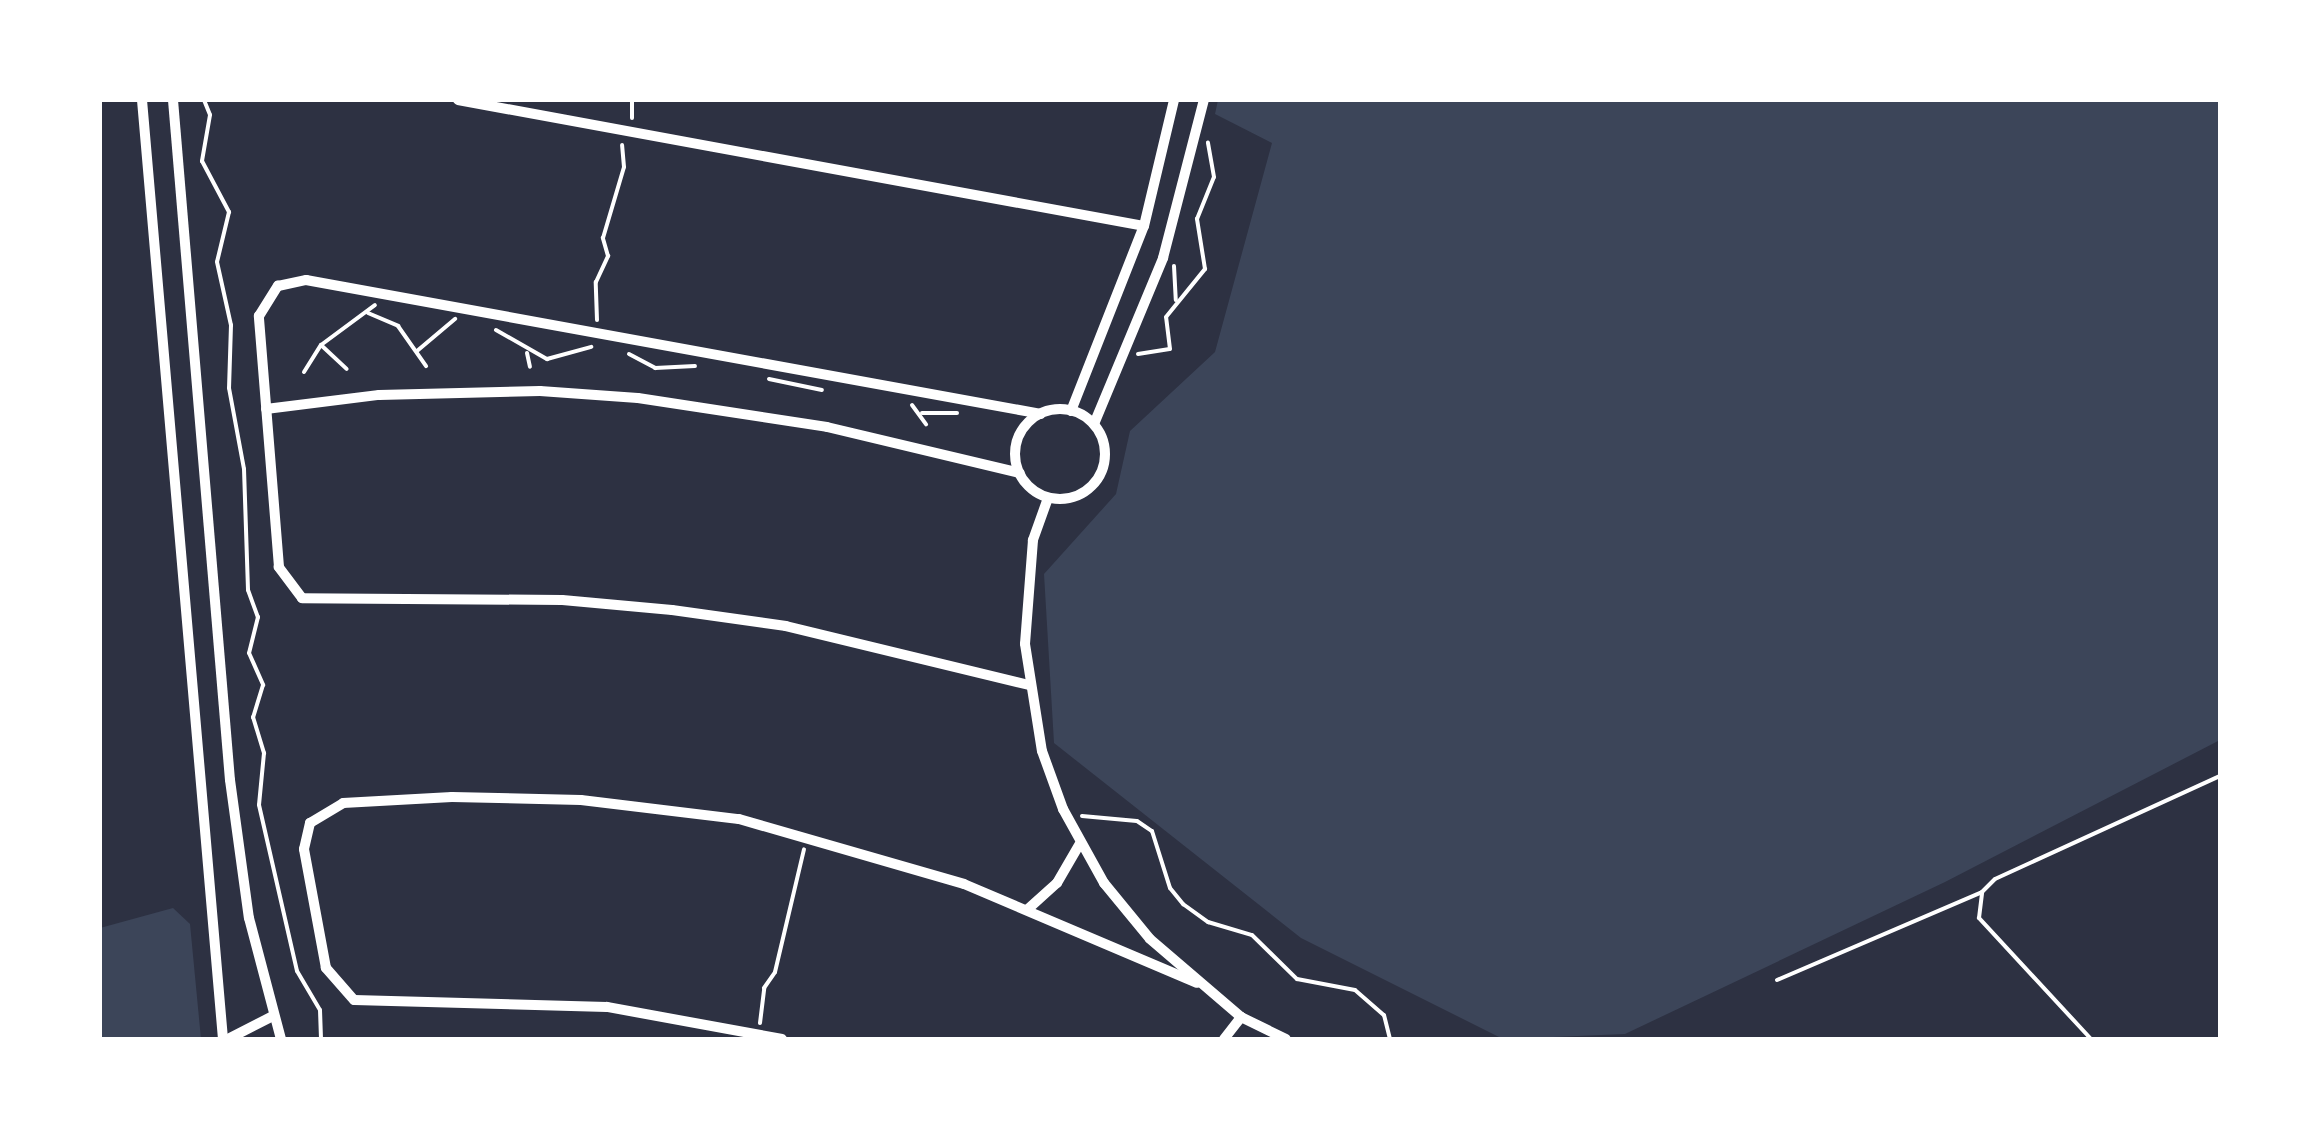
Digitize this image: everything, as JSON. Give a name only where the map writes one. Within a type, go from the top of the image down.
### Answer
[{"type":"street","points":[[142,100],[225,1039],[273,1016]]},
{"type":"street","points":[[173,100],[230,780],[249,918],[281,1039]]},
{"type":"street","points":[[458,100],[1144,226]]},
{"type":"street","points":[[1071,411],[1144,226],[1174,100]]},
{"type":"street","points":[[1094,424],[1163,258],[1204,100]]},
{"type":"street","points":[[266,409],[379,395],[540,391],[638,398],[828,427],[1020,473],[1048,498],[1077,496],[1098,478],[1105,450],[1094,424],[1071,411],[1041,414],[598,330],[286,282],[259,316],[266,409],[278,567],[302,598],[562,600],[672,610],[786,626],[1029,685]]},
{"type":"street","points":[[1020,473],[1018,441],[1041,414]]},
{"type":"street","points":[[1048,498],[1034,540],[1026,599],[1029,685],[1042,750],[1079,846],[1124,910],[1197,983],[1241,1016],[1286,1039]]},
{"type":"street","points":[[782,1039],[758,1032],[566,1004],[354,1000],[326,968],[305,834],[318,814],[343,803],[517,797],[739,819],[1028,908],[1197,983]]},
{"type":"street","points":[[1028,908],[1057,883],[1079,846]]},
{"type":"street","points":[[1224,1039],[1241,1016]]},
{"type":"path","points":[[204,100],[210,115],[202,161],[229,212],[217,262],[232,346],[229,388],[245,479],[248,590],[258,617],[249,664],[263,686],[253,717],[264,752],[259,805],[298,971],[320,1010],[321,1039]]},
{"type":"path","points":[[492,326],[527,353],[563,358],[590,348],[598,330],[596,282],[606,264],[603,238],[613,217],[613,186],[630,130],[632,100]]},
{"type":"path","points":[[1175,303],[1198,281],[1206,259],[1197,219],[1215,167],[1198,128]]},
{"type":"path","points":[[1124,356],[1170,349],[1164,328],[1175,303],[1177,268],[1163,258]]},
{"type":"path","points":[[304,372],[321,345],[368,313],[383,295]]},
{"type":"path","points":[[417,351],[453,323],[461,309]]},
{"type":"path","points":[[368,313],[386,318],[426,366]]},
{"type":"path","points":[[453,323],[463,322]]},
{"type":"path","points":[[321,345],[346,369]]},
{"type":"path","points":[[527,353],[530,367]]},
{"type":"path","points":[[654,376],[655,368]]},
{"type":"path","points":[[780,394],[782,387]]},
{"type":"path","points":[[1776,980],[1982,892],[1995,879],[2220,776]]},
{"type":"path","points":[[1063,809],[1104,822],[1136,821],[1152,831],[1170,888],[1183,904],[1208,922],[1252,936],[1296,979],[1356,990],[1384,1014],[1390,1039]]},
{"type":"path","points":[[758,1032],[764,988],[775,972],[805,838]]},
{"type":"path","points":[[1982,892],[1979,918],[2091,1039]]},
{"type":"shaded area","points":[[1218,100],[2220,100],[2220,740],[1945,882],[1625,1034],[1503,1039],[1301,938],[1054,743],[1044,574],[1116,494],[1130,431],[1215,352],[1272,143],[1215,114]]},
{"type":"shaded area","points":[[173,908],[190,924],[201,1039],[100,1039],[100,928]]}]
